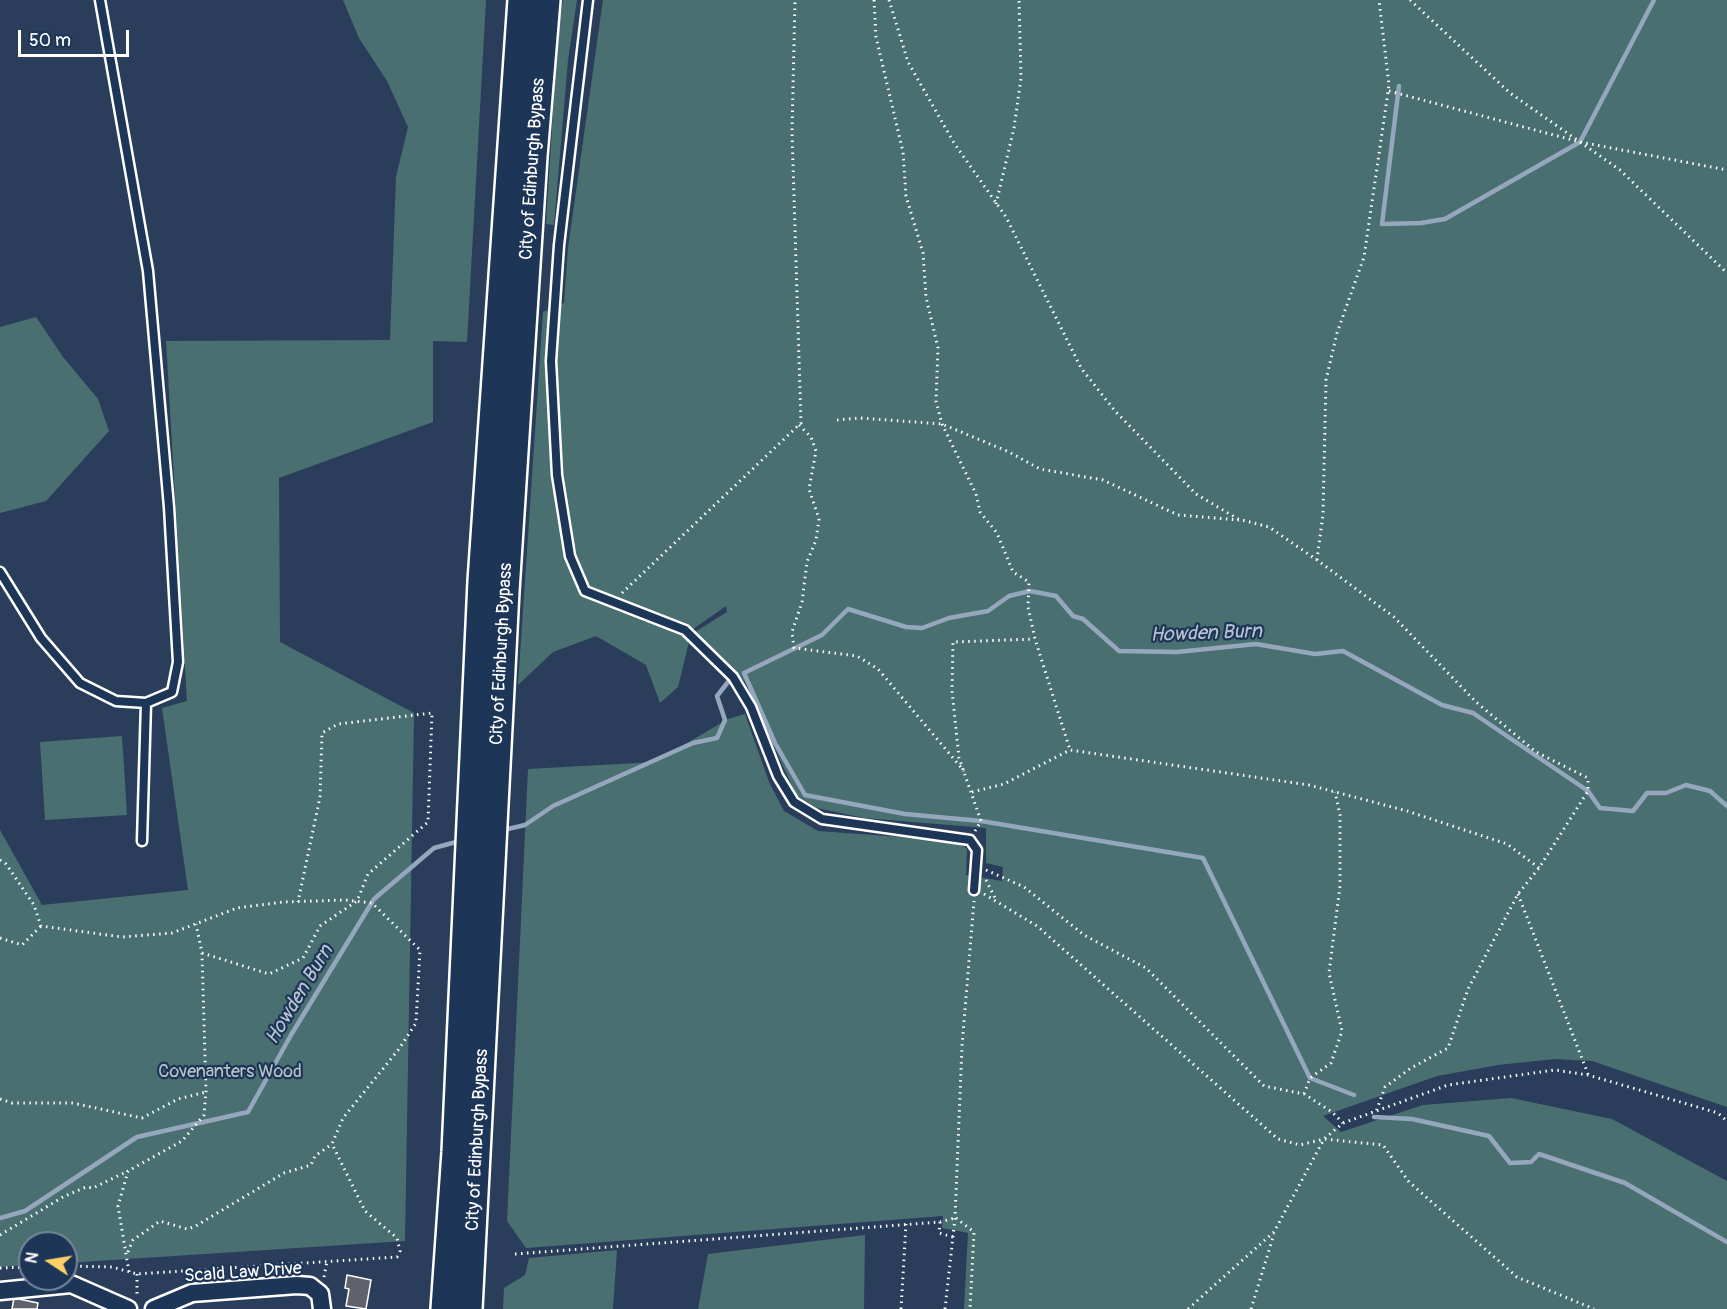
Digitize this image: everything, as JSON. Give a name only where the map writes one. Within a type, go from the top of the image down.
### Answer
[{"type":"highway","name":"City of Edinburgh Bypass","points":[[445,1309],[457,1140],[482,581],[522,0]]},
{"type":"highway","name":"City of Edinburgh Bypass","points":[[468,1309],[505,591],[533,156],[546,0]]},
{"type":"street","points":[[0,1291],[71,1284],[133,1303]]},
{"type":"street","name":"Scald Law Drive","points":[[154,1309],[192,1293],[297,1285],[310,1286],[320,1294],[322,1309]]},
{"type":"lane","points":[[588,0],[559,246],[551,361],[557,476],[570,556],[585,591],[612,603],[647,613],[685,630],[733,677],[751,707],[778,776],[794,802],[822,819],[970,840],[977,850],[981,868],[974,890]]},
{"type":"lane","points":[[0,572],[41,638],[80,683],[116,701],[146,703],[172,692],[178,662],[169,507],[148,271],[103,1]]},
{"type":"lane","points":[[142,841],[146,703]]},
{"type":"path","points":[[612,603],[801,423],[792,132],[795,0]]},
{"type":"path","points":[[874,0],[876,37],[903,152],[906,196],[923,253],[926,297],[938,348],[936,401],[942,424],[976,494],[980,512],[997,534],[1013,572],[1029,582],[1028,607],[1035,639],[1070,750]]},
{"type":"path","points":[[889,0],[908,62],[944,121],[954,143],[996,204],[1025,252],[1081,368],[1115,411],[1196,494],[1244,520]]},
{"type":"path","points":[[996,204],[1014,128],[1021,78],[1019,0]]},
{"type":"path","points":[[1317,560],[1323,513],[1326,380],[1337,333],[1365,257],[1389,91],[1379,0]]},
{"type":"path","points":[[1410,0],[1510,93],[1620,170],[1727,273]]},
{"type":"path","points":[[1389,91],[1580,142],[1727,170]]},
{"type":"path","points":[[837,420],[860,418],[942,424],[1009,452],[1040,470],[1102,480],[1178,515],[1244,520],[1269,527],[1394,617],[1476,702],[1536,752],[1588,778],[1588,791],[1539,868],[1518,894],[1468,989],[1448,1048],[1411,1068],[1385,1087],[1376,1112]]},
{"type":"path","points":[[799,425],[811,437],[816,451],[809,489],[819,519],[816,540],[807,562],[802,602],[792,632],[794,648],[857,657],[878,669],[964,771]]},
{"type":"path","points":[[970,840],[981,821],[959,758],[952,691],[953,642],[1035,639]]},
{"type":"path","points":[[202,953],[269,974],[303,958],[320,926],[357,901],[368,874],[428,822],[432,713],[338,724],[322,733],[320,797],[298,902]]},
{"type":"path","points":[[972,792],[1004,784],[1070,750],[1309,785],[1407,811],[1507,844],[1539,868]]},
{"type":"path","points":[[1304,1094],[1310,1078],[1331,1063],[1342,1031],[1329,973],[1340,886],[1340,815],[1335,792]]},
{"type":"path","points":[[0,860],[6,864],[34,905],[41,926]]},
{"type":"path","points":[[981,868],[1024,887],[1084,935],[1146,968],[1264,1086],[1304,1094],[1343,1123]]},
{"type":"path","points":[[981,868],[996,899]]},
{"type":"path","points":[[945,1309],[955,1218],[962,1046],[974,890],[996,899],[1037,926],[1278,1139],[1300,1145],[1324,1139],[1383,1145],[1409,1182],[1517,1277],[1594,1309]]},
{"type":"path","points":[[1518,894],[1588,1075]]},
{"type":"path","points":[[41,926],[122,937],[172,933],[237,908],[298,902],[357,901],[372,903],[420,950],[416,1023],[399,1049],[343,1118],[332,1144],[315,1156],[311,1165],[284,1173],[194,1227],[187,1229],[160,1221],[133,1240],[127,1254]]},
{"type":"path","points":[[0,1235],[76,1191],[93,1188],[182,1141],[204,1115],[206,1092],[202,953],[196,924]]},
{"type":"path","points":[[0,938],[21,945],[41,926]]},
{"type":"path","points":[[1251,1309],[1274,1232],[1324,1139],[1343,1123],[1448,1085],[1555,1070],[1588,1075],[1718,1113],[1727,1121]]},
{"type":"path","points":[[0,1099],[12,1102],[73,1103],[142,1118],[178,1099],[206,1092]]},
{"type":"path","points":[[78,1266],[112,1267],[137,1274],[397,1257],[400,1251],[397,1238],[365,1211],[332,1144]]},
{"type":"path","points":[[128,1171],[118,1206],[129,1272]]},
{"type":"path","points":[[515,1254],[940,1222],[955,1218]]},
{"type":"path","points":[[955,1218],[974,1232],[970,1309]]},
{"type":"path","points":[[940,1222],[939,1233],[952,1237]]},
{"type":"path","points":[[901,1309],[906,1224]]},
{"type":"path","points":[[1188,1309],[1274,1232]]},
{"type":"path","points":[[0,1268],[18,1267]]},
{"type":"path","points":[[133,1303],[137,1274]]},
{"type":"green space","name":"Covenanters Wood","points":[[343,0],[486,0],[467,342],[433,341],[433,422],[279,478],[280,642],[414,713],[405,1241],[78,1262],[78,1231],[18,1231],[18,1266],[0,1267],[0,830],[42,905],[188,890],[162,708],[187,701],[166,341],[390,340],[396,177],[408,127],[387,81],[359,38]]},
{"type":"green space","points":[[563,0],[577,0],[568,60],[554,225],[546,224],[558,31]]},
{"type":"green space","points":[[603,0],[1727,0],[1727,1107],[1592,1061],[1555,1059],[1498,1065],[1437,1076],[1323,1116],[1341,1132],[1423,1105],[1511,1098],[1612,1119],[1727,1181],[1727,1309],[964,1309],[968,1233],[942,1228],[943,1216],[526,1248],[507,1221],[528,769],[655,762],[728,719],[745,714],[769,782],[784,811],[818,831],[957,841],[967,849],[966,875],[1002,881],[1003,867],[986,863],[986,828],[864,818],[817,808],[796,795],[745,682],[695,632],[727,612],[726,606],[692,630],[678,687],[660,703],[646,665],[596,636],[553,652],[518,685],[543,312],[564,303],[568,248]]},
{"type":"green space","points":[[36,317],[63,357],[98,399],[109,431],[46,501],[0,513],[0,327]]},
{"type":"green space","points":[[122,736],[127,815],[45,820],[40,742]]},
{"type":"green space","points":[[865,1235],[864,1309],[698,1309],[708,1254]]},
{"type":"green space","points":[[617,1250],[613,1309],[503,1309],[504,1288],[525,1275],[529,1258]]},
{"type":"building","points":[[347,1275],[371,1280],[366,1309],[346,1306],[349,1289],[345,1288]]},
{"type":"building","points":[[14,1298],[38,1303],[37,1309],[12,1309]]},
{"type":"waterway","points":[[1399,86],[1382,224],[1421,223],[1445,219],[1580,142],[1654,0]]},
{"type":"waterway","name":"Howden Burn","points":[[1354,1095],[1310,1078],[1203,858],[981,821],[905,814],[805,795],[775,743],[744,673],[822,635],[848,609],[906,627],[922,628],[949,618],[988,611],[1009,596],[1030,591],[1056,596],[1073,616],[1083,619],[1119,651],[1177,652],[1256,644],[1315,654],[1343,651],[1442,705],[1473,713],[1588,791],[1600,808],[1633,811],[1647,793],[1666,793],[1686,785],[1710,791],[1727,806]]},
{"type":"waterway","name":"Howden Burn","points":[[508,829],[525,825],[553,806],[693,743],[717,738],[725,720],[717,696],[728,682]]},
{"type":"waterway","name":"Howden Burn","points":[[0,1218],[25,1211],[137,1137],[248,1112],[291,1035],[374,899],[434,848],[456,842]]},
{"type":"waterway","points":[[1374,1117],[1412,1119],[1489,1136],[1510,1163],[1531,1162],[1539,1154],[1625,1183],[1727,1242]]}]
